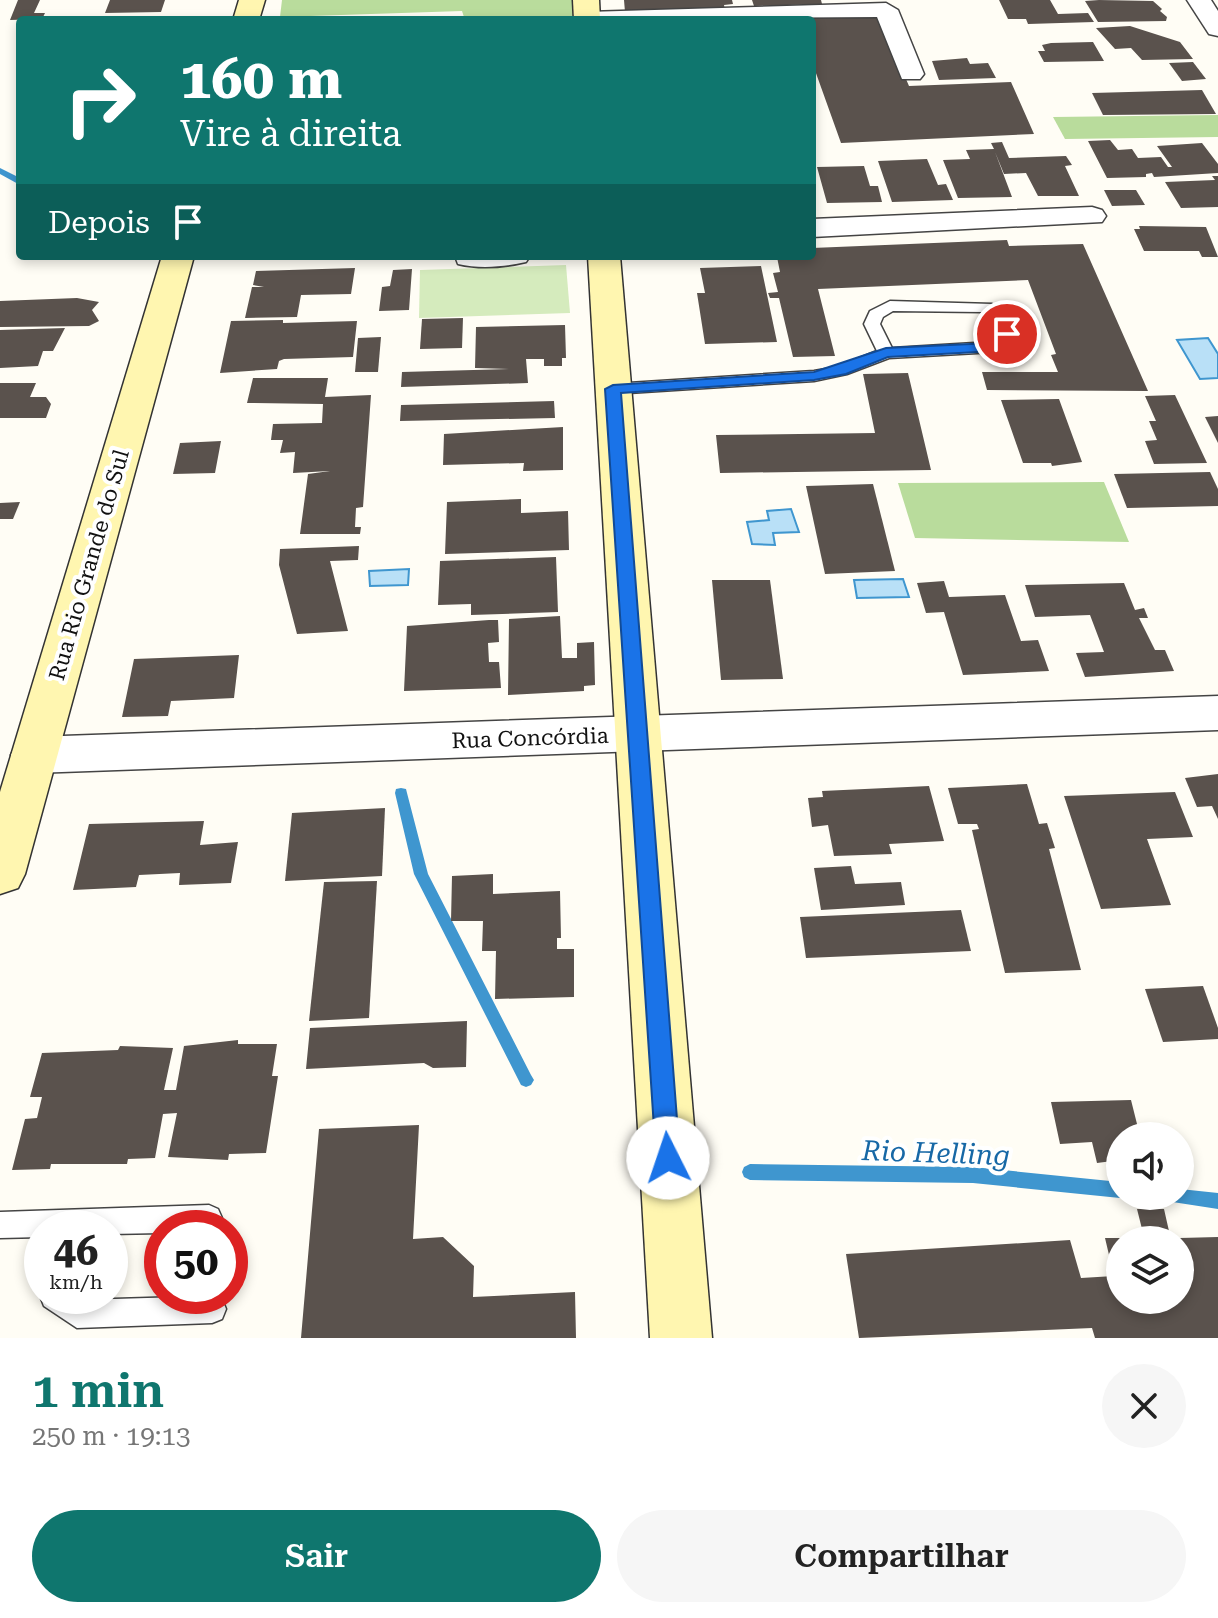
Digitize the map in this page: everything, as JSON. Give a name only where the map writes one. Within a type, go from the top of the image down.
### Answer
[{"type":"main road","name":"Rua Rio Grande do Sul","points":[[0,874],[177,260]]},
{"type":"main road","points":[[604,260],[681,1338]]},
{"type":"street","points":[[1199,0],[1218,29]]},
{"type":"street","points":[[707,16],[886,10],[911,74]]},
{"type":"street","points":[[816,228],[1092,216]]},
{"type":"street","name":"Rua Concórdia","points":[[34,755],[1218,713]]},
{"type":"lane","points":[[613,389],[814,376],[841,371],[886,353],[995,347],[1006,340],[1007,334],[994,312],[976,304],[890,306],[876,314],[872,324],[886,353]]},
{"type":"lane","points":[[0,1225],[24,1225]]},
{"type":"green space","points":[[282,0],[572,0],[574,16],[464,16],[462,11],[280,16]]},
{"type":"green space","points":[[1218,115],[1218,137],[1065,139],[1053,117]]},
{"type":"green space","points":[[566,265],[570,313],[419,318],[420,270]]},
{"type":"green space","points":[[1104,482],[1129,542],[915,538],[898,483]]},
{"type":"water","points":[[1208,338],[1218,354],[1218,378],[1200,379],[1177,340]]},
{"type":"water","points":[[791,509],[799,532],[773,533],[775,545],[752,544],[747,522],[769,520],[767,511]]},
{"type":"water","points":[[409,569],[408,585],[370,586],[369,571]]},
{"type":"water","points":[[903,579],[909,597],[857,598],[854,580]]},
{"type":"building","points":[[18,0],[40,0],[34,13],[45,13],[44,16],[16,16],[16,20],[10,20]]},
{"type":"building","points":[[110,0],[165,0],[161,12],[105,13]]},
{"type":"building","points":[[624,0],[732,0],[733,4],[724,5],[725,10],[625,12]]},
{"type":"building","points":[[752,0],[821,0],[822,4],[754,6]]},
{"type":"building","points":[[999,0],[1050,0],[1058,14],[1088,13],[1094,22],[1028,24],[1026,19],[1008,19]]},
{"type":"building","points":[[1085,1],[1153,1],[1162,9],[1160,11],[1167,17],[1166,21],[1098,22]]},
{"type":"building","points":[[877,12],[909,86],[1011,82],[1034,134],[841,143],[816,73],[816,16],[774,16]]},
{"type":"building","points":[[1130,26],[1180,42],[1193,59],[1142,60],[1131,48],[1115,49],[1096,28]]},
{"type":"building","points":[[1093,42],[1104,61],[1044,62],[1038,51],[1045,51],[1042,45],[1051,43]]},
{"type":"building","points":[[967,58],[970,64],[988,63],[996,78],[939,80],[932,61]]},
{"type":"building","points":[[1193,62],[1206,79],[1182,81],[1169,63]]},
{"type":"building","points":[[1202,90],[1216,114],[1103,115],[1092,93]]},
{"type":"building","points":[[1110,140],[1118,150],[1132,149],[1138,158],[1161,157],[1168,167],[1172,167],[1157,146],[1202,143],[1218,164],[1218,173],[1154,177],[1152,173],[1146,174],[1146,177],[1107,178],[1088,141]]},
{"type":"building","points":[[1002,142],[1009,158],[1066,156],[1072,165],[1065,166],[1079,196],[1038,196],[1026,173],[1004,174],[995,152],[1012,197],[958,198],[943,160],[970,159],[966,150],[994,149],[991,143]]},
{"type":"building","points":[[927,159],[938,185],[946,184],[953,200],[892,202],[878,161]]},
{"type":"building","points":[[864,166],[870,186],[878,186],[882,202],[827,203],[817,167]]},
{"type":"building","points":[[1212,176],[1218,176],[1218,207],[1181,208],[1165,182],[1215,180]]},
{"type":"building","points":[[1104,190],[1136,190],[1145,205],[1112,206]]},
{"type":"building","points":[[1139,226],[1206,227],[1218,257],[1202,257],[1199,251],[1144,251],[1134,229],[1140,229]]},
{"type":"building","points":[[1007,240],[1009,246],[1083,244],[1148,391],[987,390],[982,372],[1058,372],[1051,355],[1056,354],[1028,280],[818,289],[835,356],[793,357],[779,298],[770,298],[768,293],[778,292],[773,273],[780,272],[778,260],[816,260],[816,248]]},
{"type":"building","points":[[761,266],[777,342],[705,344],[697,293],[705,293],[700,268]]},
{"type":"building","points":[[355,268],[351,294],[301,295],[297,317],[245,318],[252,287],[264,287],[253,285],[256,271]]},
{"type":"building","points":[[412,269],[409,310],[379,311],[382,287],[390,286],[393,270]]},
{"type":"building","points":[[77,298],[99,302],[92,310],[99,321],[89,326],[0,327],[0,301]]},
{"type":"building","points":[[463,318],[462,348],[420,349],[422,319]]},
{"type":"building","points":[[283,320],[283,323],[357,321],[353,357],[284,359],[279,361],[277,369],[220,373],[231,321]]},
{"type":"building","points":[[565,325],[566,358],[562,358],[562,366],[544,366],[544,359],[526,359],[528,383],[401,387],[402,372],[509,369],[475,368],[476,327]]},
{"type":"building","points":[[65,328],[53,351],[43,351],[38,366],[0,368],[0,330]]},
{"type":"building","points":[[381,337],[378,372],[355,372],[358,338]]},
{"type":"building","points":[[908,373],[931,470],[720,473],[716,435],[875,433],[863,374]]},
{"type":"building","points":[[253,378],[328,378],[325,397],[371,395],[363,507],[356,508],[355,527],[361,527],[360,534],[300,534],[308,474],[330,471],[293,473],[295,452],[280,453],[283,440],[271,440],[273,424],[322,423],[323,404],[247,403]]},
{"type":"building","points":[[0,383],[36,383],[30,397],[46,397],[51,404],[46,418],[0,418]]},
{"type":"building","points":[[1175,395],[1207,463],[1154,464],[1145,441],[1157,440],[1149,421],[1156,421],[1145,396]]},
{"type":"building","points":[[1059,399],[1082,462],[1052,466],[1051,463],[1023,463],[1001,400]]},
{"type":"building","points":[[554,401],[555,418],[400,421],[401,405]]},
{"type":"building","points":[[1218,416],[1218,443],[1205,417]]},
{"type":"building","points":[[563,427],[563,470],[523,471],[524,463],[443,465],[444,434]]},
{"type":"building","points":[[221,441],[215,473],[173,474],[180,443]]},
{"type":"building","points":[[1210,472],[1218,489],[1218,506],[1127,508],[1114,474]]},
{"type":"building","points":[[873,484],[895,571],[825,574],[806,486]]},
{"type":"building","points":[[521,499],[521,513],[568,511],[569,550],[445,554],[447,502]]},
{"type":"building","points":[[20,502],[13,519],[0,519],[0,503]]},
{"type":"building","points":[[359,546],[358,560],[330,561],[348,631],[297,634],[279,565],[280,549]]},
{"type":"building","points":[[556,557],[558,612],[471,615],[471,604],[438,605],[440,561]]},
{"type":"building","points":[[712,580],[770,580],[783,679],[721,680]]},
{"type":"building","points":[[944,581],[949,597],[1005,595],[1021,641],[1038,640],[1049,671],[963,675],[944,612],[926,613],[917,583]]},
{"type":"building","points":[[1124,583],[1135,610],[1144,608],[1148,618],[1139,618],[1155,650],[1165,650],[1174,671],[1085,677],[1076,653],[1104,652],[1090,615],[1035,617],[1025,585]]},
{"type":"building","points":[[560,616],[562,658],[577,658],[577,643],[594,642],[595,685],[584,686],[584,691],[508,695],[509,619]]},
{"type":"building","points":[[498,620],[499,642],[488,643],[489,662],[499,662],[501,688],[404,691],[407,626]]},
{"type":"building","points":[[239,655],[234,698],[171,701],[168,716],[122,717],[134,659]]},
{"type":"building","points":[[1218,774],[1218,819],[1212,806],[1197,807],[1185,778]]},
{"type":"building","points":[[1027,784],[1039,824],[1047,823],[1055,848],[1049,849],[1081,970],[1005,973],[972,830],[979,829],[977,824],[958,824],[948,788]]},
{"type":"building","points":[[929,786],[944,841],[889,844],[892,854],[834,856],[828,825],[812,827],[808,798],[823,797],[822,791]]},
{"type":"building","points":[[1175,792],[1193,837],[1147,839],[1171,905],[1101,909],[1064,796]]},
{"type":"building","points":[[385,808],[382,876],[285,881],[292,813]]},
{"type":"building","points":[[204,821],[200,845],[238,842],[231,883],[179,885],[180,873],[139,875],[136,887],[73,890],[89,824]]},
{"type":"building","points":[[851,866],[855,884],[901,882],[905,905],[821,910],[814,868]]},
{"type":"building","points":[[493,874],[493,894],[560,891],[561,938],[557,938],[557,949],[574,949],[574,997],[495,999],[496,951],[482,951],[483,921],[451,921],[452,876]]},
{"type":"building","points":[[377,881],[369,1018],[309,1021],[324,882]]},
{"type":"building","points":[[961,910],[971,951],[806,958],[800,917]]},
{"type":"building","points":[[1203,986],[1218,1028],[1218,1039],[1163,1042],[1145,989]]},
{"type":"building","points":[[467,1021],[466,1067],[433,1068],[424,1063],[306,1069],[310,1028]]},
{"type":"building","points":[[238,1040],[238,1044],[277,1044],[272,1076],[278,1076],[266,1153],[229,1154],[228,1160],[168,1157],[177,1113],[163,1114],[155,1158],[128,1159],[127,1164],[51,1164],[50,1169],[12,1170],[25,1119],[37,1118],[42,1097],[30,1097],[42,1053],[118,1050],[120,1046],[173,1048],[164,1090],[176,1090],[184,1046]]},
{"type":"building","points":[[1131,1100],[1136,1122],[1106,1122],[1106,1162],[1097,1163],[1092,1142],[1060,1144],[1051,1102]]},
{"type":"building","points":[[419,1125],[413,1239],[443,1237],[474,1266],[473,1297],[575,1292],[576,1338],[301,1338],[319,1129]]},
{"type":"building","points":[[1137,1210],[1164,1210],[1168,1226],[1141,1226]]},
{"type":"building","points":[[1218,1237],[1218,1338],[1095,1338],[1092,1328],[859,1338],[846,1254],[1070,1240],[1081,1278],[1106,1276],[1106,1314],[1194,1314],[1194,1238]]},
{"type":"waterway","name":"Rio Helling","points":[[0,170],[16,180]]},
{"type":"waterway","name":"Rio Helling","points":[[401,793],[421,874],[526,1080]]},
{"type":"waterway","name":"Rio Helling","points":[[750,1172],[973,1175],[1106,1189]]},
{"type":"waterway","name":"Rio Helling","points":[[1194,1198],[1218,1201]]},
{"type":"route","points":[[668,1158],[613,389],[814,376],[841,371],[886,353],[919,348],[995,347],[1006,340],[1007,334]]}]
